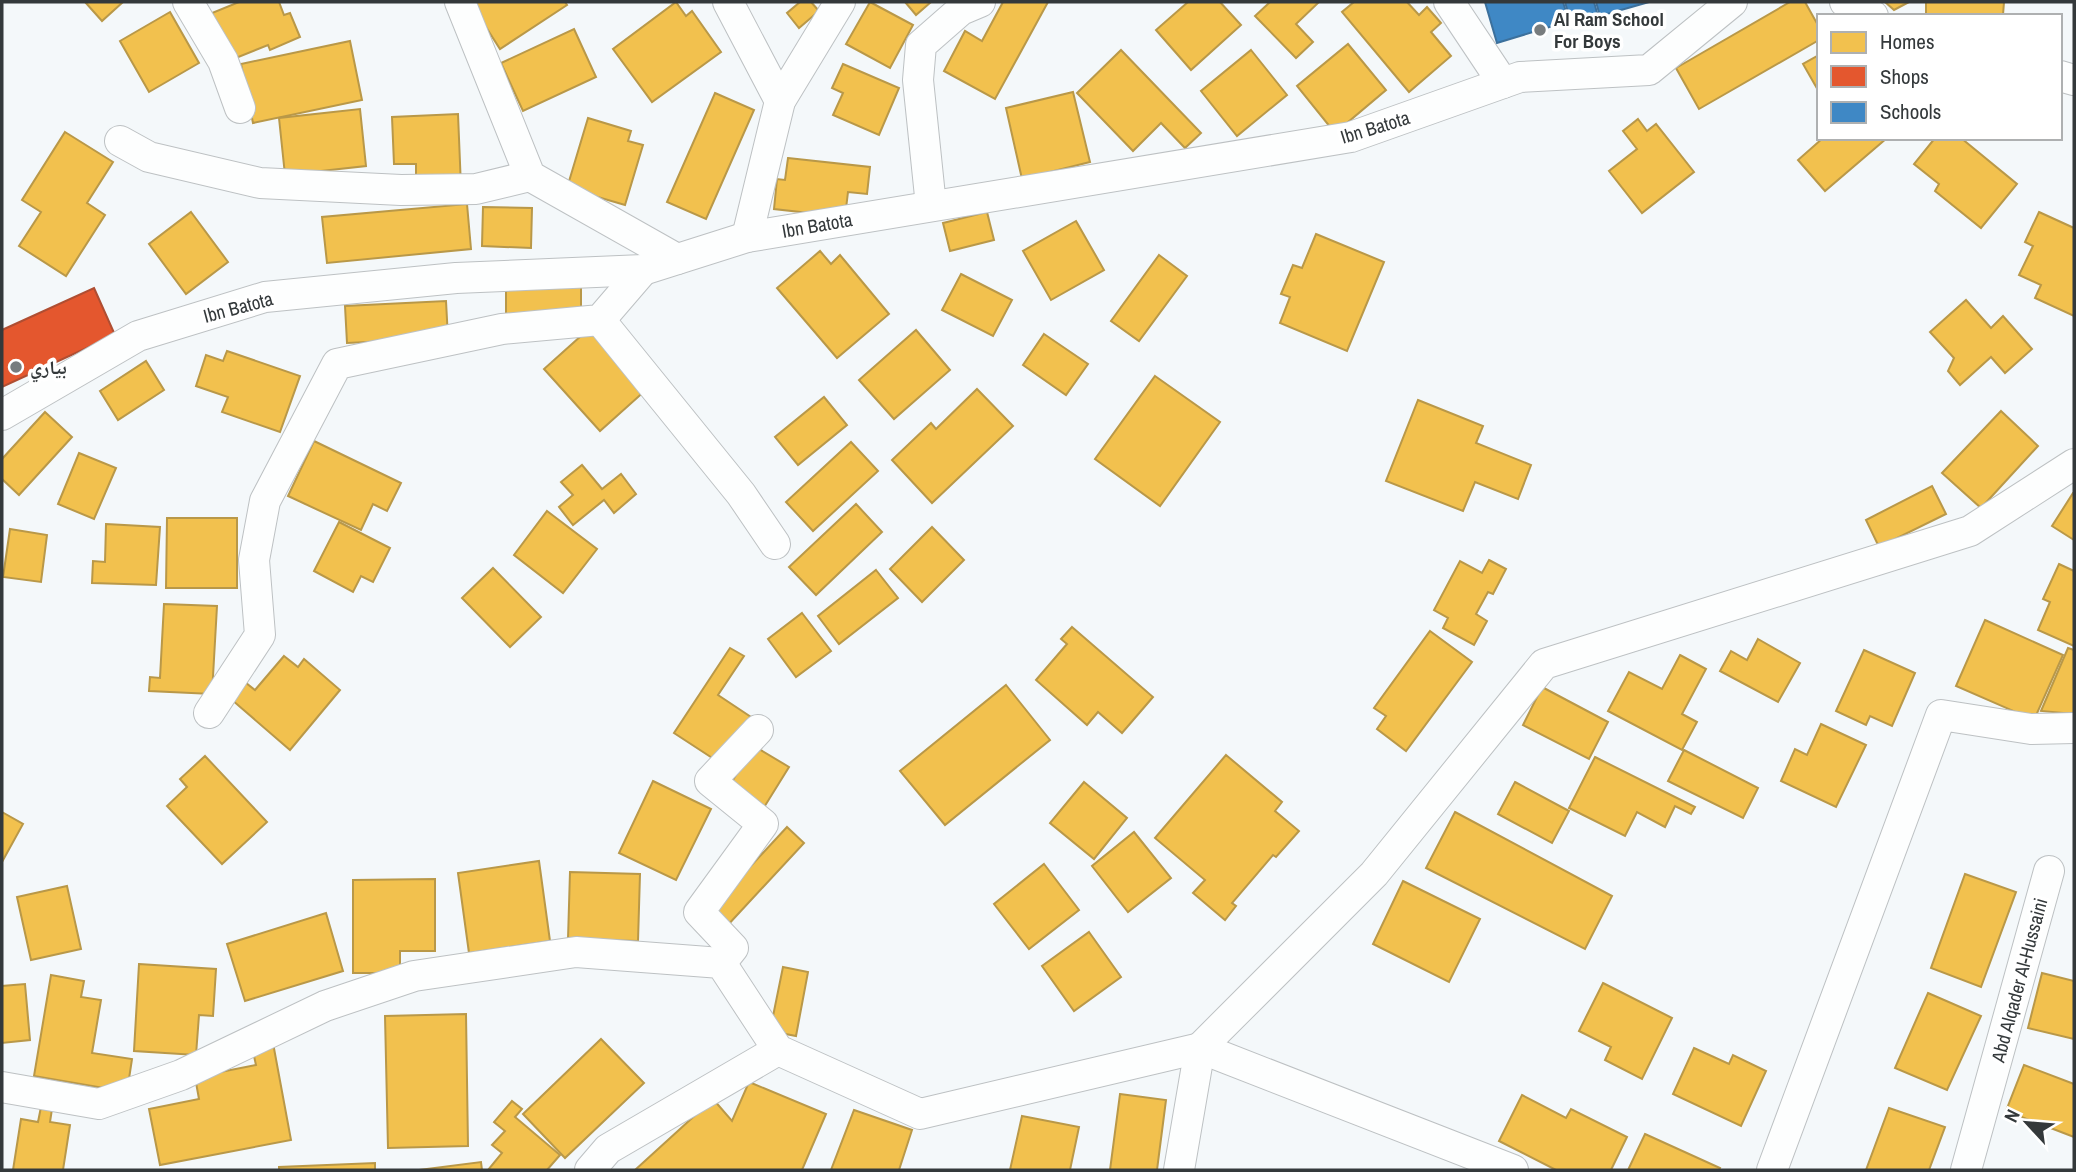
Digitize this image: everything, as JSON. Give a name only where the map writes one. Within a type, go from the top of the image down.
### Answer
[{"type":"street","points":[[188,2],[223,61],[240,108]]},
{"type":"street","points":[[460,2],[530,176],[677,259]]},
{"type":"street","points":[[728,2],[780,101]]},
{"type":"street","points":[[747,237],[780,101],[840,2]]},
{"type":"street","points":[[931,206],[918,80],[921,45],[961,10],[980,2]]},
{"type":"street","points":[[1450,2],[1503,83]]},
{"type":"street","name":"Ibn Batota","points":[[2,415],[138,336],[265,297],[456,278],[643,270],[747,237],[1351,138],[1520,77],[1649,70],[1732,2]]},
{"type":"street","points":[[1845,2],[1869,14]]},
{"type":"street","points":[[120,141],[149,158],[260,183],[388,190],[477,189],[530,176]]},
{"type":"street","points":[[209,713],[260,635],[254,560],[265,501],[337,364],[502,329],[600,320],[643,270]]},
{"type":"street","points":[[600,320],[741,494],[775,544]]},
{"type":"street","points":[[721,963],[778,1049],[920,1114],[1200,1048],[1374,874],[1544,664],[1970,531],[2074,464]]},
{"type":"street","points":[[1772,1170],[1941,715],[2031,729],[2074,728]]},
{"type":"street","points":[[721,963],[733,948],[699,912],[763,824],[710,781],[758,730]]},
{"type":"street","name":"Abd Alqader Al-Hussaini","points":[[1966,1170],[2049,871]]},
{"type":"street","points":[[2,1087],[99,1104],[181,1074],[325,1006],[415,976],[576,952],[721,963]]},
{"type":"street","points":[[1179,1170],[1200,1048]]},
{"type":"street","points":[[1200,1048],[1513,1170]]},
{"type":"street","points":[[590,1170],[608,1149],[778,1049]]},
{"type":"building: Homes","points":[[85,2],[123,2],[102,21]]},
{"type":"building: Homes","points":[[239,2],[279,2],[284,15],[290,13],[300,37],[270,50],[268,45],[231,60],[212,13]]},
{"type":"building: Homes","points":[[470,2],[565,2],[567,5],[500,49]]},
{"type":"building: Homes","points":[[676,2],[686,16],[692,11],[721,52],[652,102],[613,49]]},
{"type":"building: Homes","points":[[800,2],[811,2],[819,11],[799,28],[787,13]]},
{"type":"building: Homes","points":[[870,2],[913,25],[890,68],[846,44]]},
{"type":"building: Homes","points":[[905,2],[931,2],[916,15]]},
{"type":"building: Homes","points":[[1003,2],[1048,2],[995,99],[944,71],[965,31],[982,41]]},
{"type":"building: Homes","points":[[1188,2],[1220,2],[1241,25],[1191,70],[1156,30]]},
{"type":"building: Homes","points":[[1270,2],[1319,2],[1296,24],[1313,42],[1296,58],[1255,16]]},
{"type":"building: Homes","points":[[1354,2],[1407,2],[1419,15],[1427,7],[1441,23],[1431,32],[1451,56],[1409,92],[1342,12]]},
{"type":"building: Homes","points":[[1790,2],[1805,2],[1817,23],[1817,41],[1699,109],[1676,68]]},
{"type":"building: Homes","points":[[1885,2],[1909,2],[1894,10]]},
{"type":"building: Homes","points":[[1926,2],[2004,2],[2003,14],[1926,14]]},
{"type":"building: Homes","points":[[170,12],[199,63],[149,92],[120,41]]},
{"type":"building: Homes","points":[[574,29],[596,77],[523,111],[501,63]]},
{"type":"building: Homes","points":[[350,41],[362,100],[253,123],[241,64]]},
{"type":"building: Homes","points":[[1348,44],[1386,90],[1335,133],[1297,86]]},
{"type":"building: Homes","points":[[1121,50],[1201,133],[1185,148],[1161,123],[1133,151],[1077,93]]},
{"type":"building: Homes","points":[[1251,50],[1287,95],[1237,136],[1201,91]]},
{"type":"building: Homes","points":[[1817,56],[1817,88],[1803,64]]},
{"type":"building: Homes","points":[[843,64],[899,88],[879,135],[833,115],[843,93],[832,88]]},
{"type":"building: Homes","points":[[1073,92],[1090,162],[1022,179],[1006,108]]},
{"type":"building: Homes","points":[[715,93],[754,110],[706,219],[667,202]]},
{"type":"building: Homes","points":[[360,109],[366,166],[285,175],[279,118]]},
{"type":"building: Homes","points":[[458,114],[461,187],[416,189],[416,164],[394,164],[392,117]]},
{"type":"building: Homes","points":[[588,118],[631,131],[628,141],[643,145],[625,205],[567,188]]},
{"type":"building: Homes","points":[[1638,119],[1647,131],[1656,124],[1694,172],[1642,213],[1609,171],[1637,149],[1623,131]]},
{"type":"building: Homes","points":[[65,132],[113,162],[87,203],[105,215],[66,276],[19,246],[41,212],[22,200]]},
{"type":"building: Homes","points":[[1821,140],[1885,140],[1825,191],[1798,160]]},
{"type":"building: Homes","points":[[1933,140],[1963,140],[2017,184],[1981,228],[1935,191],[1939,184],[1914,164]]},
{"type":"building: Homes","points":[[788,158],[870,167],[867,194],[848,192],[845,217],[774,209],[777,179],[785,180]]},
{"type":"building: Homes","points":[[467,204],[471,249],[327,263],[322,217]]},
{"type":"building: Homes","points":[[483,207],[532,208],[531,248],[482,246]]},
{"type":"building: Homes","points":[[191,212],[228,262],[186,294],[149,244]]},
{"type":"building: Homes","points":[[987,212],[994,240],[950,251],[943,223]]},
{"type":"building: Homes","points":[[2039,212],[2074,228],[2074,316],[2035,298],[2041,285],[2019,275],[2033,246],[2025,242]]},
{"type":"building: Homes","points":[[1076,221],[1104,270],[1051,300],[1023,251]]},
{"type":"building: Homes","points":[[1316,234],[1384,262],[1347,351],[1280,323],[1290,297],[1281,294],[1293,265],[1302,268]]},
{"type":"building: Homes","points":[[820,251],[831,264],[840,255],[889,314],[837,358],[777,288]]},
{"type":"building: Homes","points":[[1159,255],[1187,276],[1139,341],[1111,321]]},
{"type":"building: Homes","points":[[961,274],[1012,300],[993,336],[942,310]]},
{"type":"building: Homes","points":[[506,285],[581,285],[581,318],[506,318]]},
{"type":"building: Homes","points":[[1966,300],[1991,328],[2003,316],[2032,349],[2005,373],[1991,357],[1960,385],[1948,371],[1954,358],[1930,332]]},
{"type":"building: Homes","points":[[446,301],[448,338],[347,343],[345,306]]},
{"type":"building: Homes","points":[[591,327],[647,389],[600,431],[544,369]]},
{"type":"building: Homes","points":[[916,330],[950,370],[894,419],[859,380]]},
{"type":"building: Homes","points":[[1044,334],[1088,364],[1066,395],[1023,365]]},
{"type":"building: Homes","points":[[227,351],[300,376],[280,432],[222,412],[228,397],[196,386],[206,355],[223,361]]},
{"type":"building: Homes","points":[[146,361],[164,390],[118,420],[100,391]]},
{"type":"building: Homes","points":[[1155,376],[1220,422],[1160,506],[1095,459]]},
{"type":"building: Homes","points":[[977,389],[1013,426],[932,503],[892,460],[931,423],[936,429]]},
{"type":"building: Homes","points":[[824,397],[847,425],[798,465],[775,437]]},
{"type":"building: Homes","points":[[1418,400],[1483,426],[1476,443],[1531,465],[1518,499],[1475,482],[1463,511],[1386,481]]},
{"type":"building: Homes","points":[[2001,411],[2038,446],[1981,508],[1942,473]]},
{"type":"building: Homes","points":[[45,412],[72,437],[19,495],[2,479],[2,459]]},
{"type":"building: Homes","points":[[314,441],[401,483],[387,511],[373,504],[361,530],[288,496]]},
{"type":"building: Homes","points":[[851,442],[878,471],[813,531],[786,502]]},
{"type":"building: Homes","points":[[79,453],[116,468],[94,519],[58,504]]},
{"type":"building: Homes","points":[[582,465],[602,489],[621,474],[636,494],[614,513],[604,500],[573,525],[559,507],[573,495],[561,482]]},
{"type":"building: Homes","points":[[1932,486],[1946,514],[1879,547],[1866,520]]},
{"type":"building: Homes","points":[[2074,493],[2074,540],[2052,526]]},
{"type":"building: Homes","points":[[856,504],[882,532],[816,595],[789,567]]},
{"type":"building: Homes","points":[[547,511],[597,549],[563,593],[514,555]]},
{"type":"building: Homes","points":[[167,518],[237,518],[237,588],[166,588]]},
{"type":"building: Homes","points":[[339,522],[390,548],[373,582],[361,576],[353,592],[314,571]]},
{"type":"building: Homes","points":[[106,524],[160,527],[156,585],[92,583],[93,561],[105,562]]},
{"type":"building: Homes","points":[[932,527],[964,560],[922,602],[890,569]]},
{"type":"building: Homes","points":[[10,529],[47,535],[41,582],[3,577]]},
{"type":"building: Homes","points":[[1489,560],[1506,569],[1493,594],[1488,592],[1476,614],[1487,621],[1474,645],[1443,628],[1448,618],[1434,610],[1460,561],[1482,573]]},
{"type":"building: Homes","points":[[2059,564],[2074,571],[2074,646],[2038,630],[2050,602],[2043,599]]},
{"type":"building: Homes","points":[[493,568],[541,617],[510,647],[462,598]]},
{"type":"building: Homes","points":[[876,570],[898,598],[839,644],[818,616]]},
{"type":"building: Homes","points":[[164,604],[217,606],[212,694],[149,691],[150,677],[160,678]]},
{"type":"building: Homes","points":[[802,613],[831,651],[796,677],[768,639]]},
{"type":"building: Homes","points":[[1985,620],[2063,655],[2034,720],[1956,686]]},
{"type":"building: Homes","points":[[1072,627],[1153,697],[1122,733],[1098,712],[1087,725],[1036,680],[1067,644],[1061,639]]},
{"type":"building: Homes","points":[[1430,631],[1472,662],[1406,751],[1377,729],[1386,716],[1374,708]]},
{"type":"building: Homes","points":[[1758,639],[1800,663],[1778,702],[1720,671],[1731,651],[1747,660]]},
{"type":"building: Homes","points":[[730,648],[744,656],[718,695],[751,717],[720,763],[674,733]]},
{"type":"building: Homes","points":[[2068,648],[2074,650],[2074,714],[2041,711]]},
{"type":"building: Homes","points":[[1864,650],[1915,673],[1892,726],[1870,716],[1866,725],[1836,711]]},
{"type":"building: Homes","points":[[1680,655],[1706,669],[1682,714],[1697,722],[1682,750],[1608,711],[1629,672],[1662,689]]},
{"type":"building: Homes","points":[[284,656],[298,667],[304,659],[340,690],[290,750],[232,700],[246,683],[255,690]]},
{"type":"building: Homes","points":[[1006,685],[1050,740],[945,825],[900,771]]},
{"type":"building: Homes","points":[[1542,687],[1608,722],[1589,759],[1523,725]]},
{"type":"building: Homes","points":[[1821,724],[1866,745],[1836,807],[1781,781],[1795,749],[1807,755]]},
{"type":"building: Homes","points":[[754,746],[789,767],[763,809],[728,788]]},
{"type":"building: Homes","points":[[1684,750],[1758,788],[1743,818],[1668,781]]},
{"type":"building: Homes","points":[[1226,755],[1282,802],[1275,811],[1299,831],[1276,857],[1273,855],[1232,903],[1236,906],[1225,920],[1193,893],[1205,880],[1155,838]]},
{"type":"building: Homes","points":[[205,756],[267,822],[222,864],[167,806],[187,787],[180,779]]},
{"type":"building: Homes","points":[[1595,757],[1695,807],[1691,814],[1675,806],[1665,827],[1637,812],[1625,836],[1569,808]]},
{"type":"building: Homes","points":[[653,781],[711,809],[676,880],[619,853]]},
{"type":"building: Homes","points":[[1084,782],[1127,818],[1094,859],[1050,823]]},
{"type":"building: Homes","points":[[1515,782],[1569,811],[1552,843],[1498,814]]},
{"type":"building: Homes","points":[[2,812],[23,824],[2,862]]},
{"type":"building: Homes","points":[[1455,812],[1612,896],[1585,949],[1426,868]]},
{"type":"building: Homes","points":[[787,827],[804,843],[726,927],[709,911]]},
{"type":"building: Homes","points":[[1134,832],[1171,878],[1128,912],[1092,866]]},
{"type":"building: Homes","points":[[539,861],[550,941],[469,953],[458,873]]},
{"type":"building: Homes","points":[[1044,864],[1079,910],[1029,949],[994,904]]},
{"type":"building: Homes","points":[[570,872],[640,874],[638,941],[568,939]]},
{"type":"building: Homes","points":[[1965,874],[2016,892],[1981,987],[1931,968]]},
{"type":"building: Homes","points":[[435,879],[435,951],[400,951],[400,973],[353,973],[353,880]]},
{"type":"building: Homes","points":[[1403,881],[1480,919],[1449,982],[1373,944]]},
{"type":"building: Homes","points":[[67,886],[81,949],[31,960],[17,897]]},
{"type":"building: Homes","points":[[326,913],[343,971],[245,1001],[227,944]]},
{"type":"building: Homes","points":[[1089,932],[1121,977],[1074,1011],[1042,966]]},
{"type":"building: Homes","points":[[139,964],[216,969],[213,1016],[199,1015],[196,1055],[134,1051]]},
{"type":"building: Homes","points":[[783,967],[808,972],[796,1036],[770,1031]]},
{"type":"building: Homes","points":[[2042,973],[2074,981],[2074,1039],[2028,1028]]},
{"type":"building: Homes","points":[[51,975],[84,981],[81,997],[101,1000],[92,1053],[132,1059],[127,1092],[34,1076]]},
{"type":"building: Homes","points":[[1603,983],[1672,1018],[1642,1079],[1605,1060],[1611,1047],[1579,1031]]},
{"type":"building: Homes","points":[[25,984],[30,1040],[2,1043],[2,986]]},
{"type":"building: Homes","points":[[1928,993],[1981,1016],[1947,1090],[1895,1068]]},
{"type":"building: Homes","points":[[466,1014],[468,1146],[388,1148],[385,1016]]},
{"type":"building: Homes","points":[[601,1039],[644,1083],[565,1158],[523,1114]]},
{"type":"building: Homes","points":[[273,1043],[291,1140],[160,1165],[149,1109],[199,1099],[195,1077],[256,1065],[252,1047]]},
{"type":"building: Homes","points":[[1694,1048],[1729,1064],[1733,1055],[1766,1071],[1741,1126],[1673,1094]]},
{"type":"building: Homes","points":[[2024,1065],[2074,1084],[2074,1137],[2006,1111]]},
{"type":"building: Homes","points":[[749,1082],[826,1114],[802,1170],[635,1170],[713,1099],[732,1121]]},
{"type":"building: Homes","points":[[1120,1094],[1166,1100],[1157,1170],[1110,1170]]},
{"type":"building: Homes","points":[[1522,1095],[1566,1118],[1571,1109],[1627,1137],[1611,1170],[1556,1170],[1499,1141]]},
{"type":"building: Homes","points":[[512,1101],[522,1109],[515,1117],[560,1155],[547,1170],[488,1170],[502,1153],[492,1145],[505,1131],[494,1122]]},
{"type":"building: Homes","points":[[41,1107],[52,1109],[50,1122],[70,1125],[63,1170],[13,1170],[21,1119],[38,1122]]},
{"type":"building: Homes","points":[[1889,1108],[1945,1127],[1929,1170],[1866,1170]]},
{"type":"building: Homes","points":[[854,1110],[912,1130],[899,1170],[831,1170]]},
{"type":"building: Homes","points":[[1022,1116],[1079,1127],[1070,1170],[1010,1170]]},
{"type":"building: Homes","points":[[1645,1134],[1720,1168],[1628,1170]]},
{"type":"building: Homes","points":[[481,1162],[482,1170],[419,1170]]},
{"type":"building: Homes","points":[[375,1163],[375,1170],[279,1170],[279,1167]]},
{"type":"building: Shops","points":[[94,288],[115,335],[2,387],[2,330]]},
{"type":"building: Schools","points":[[1485,2],[1563,2],[1569,21],[1497,43]]},
{"type":"building: Schools","points":[[1565,2],[1594,2],[1598,16],[1571,23]]},
{"type":"building: Schools","points":[[1596,2],[1649,2],[1600,16]]},
{"type":"place","name":"Al Ram School For Boys","points":[[1540,30]]},
{"type":"place","name":"بياري","points":[[16,367]]}]
